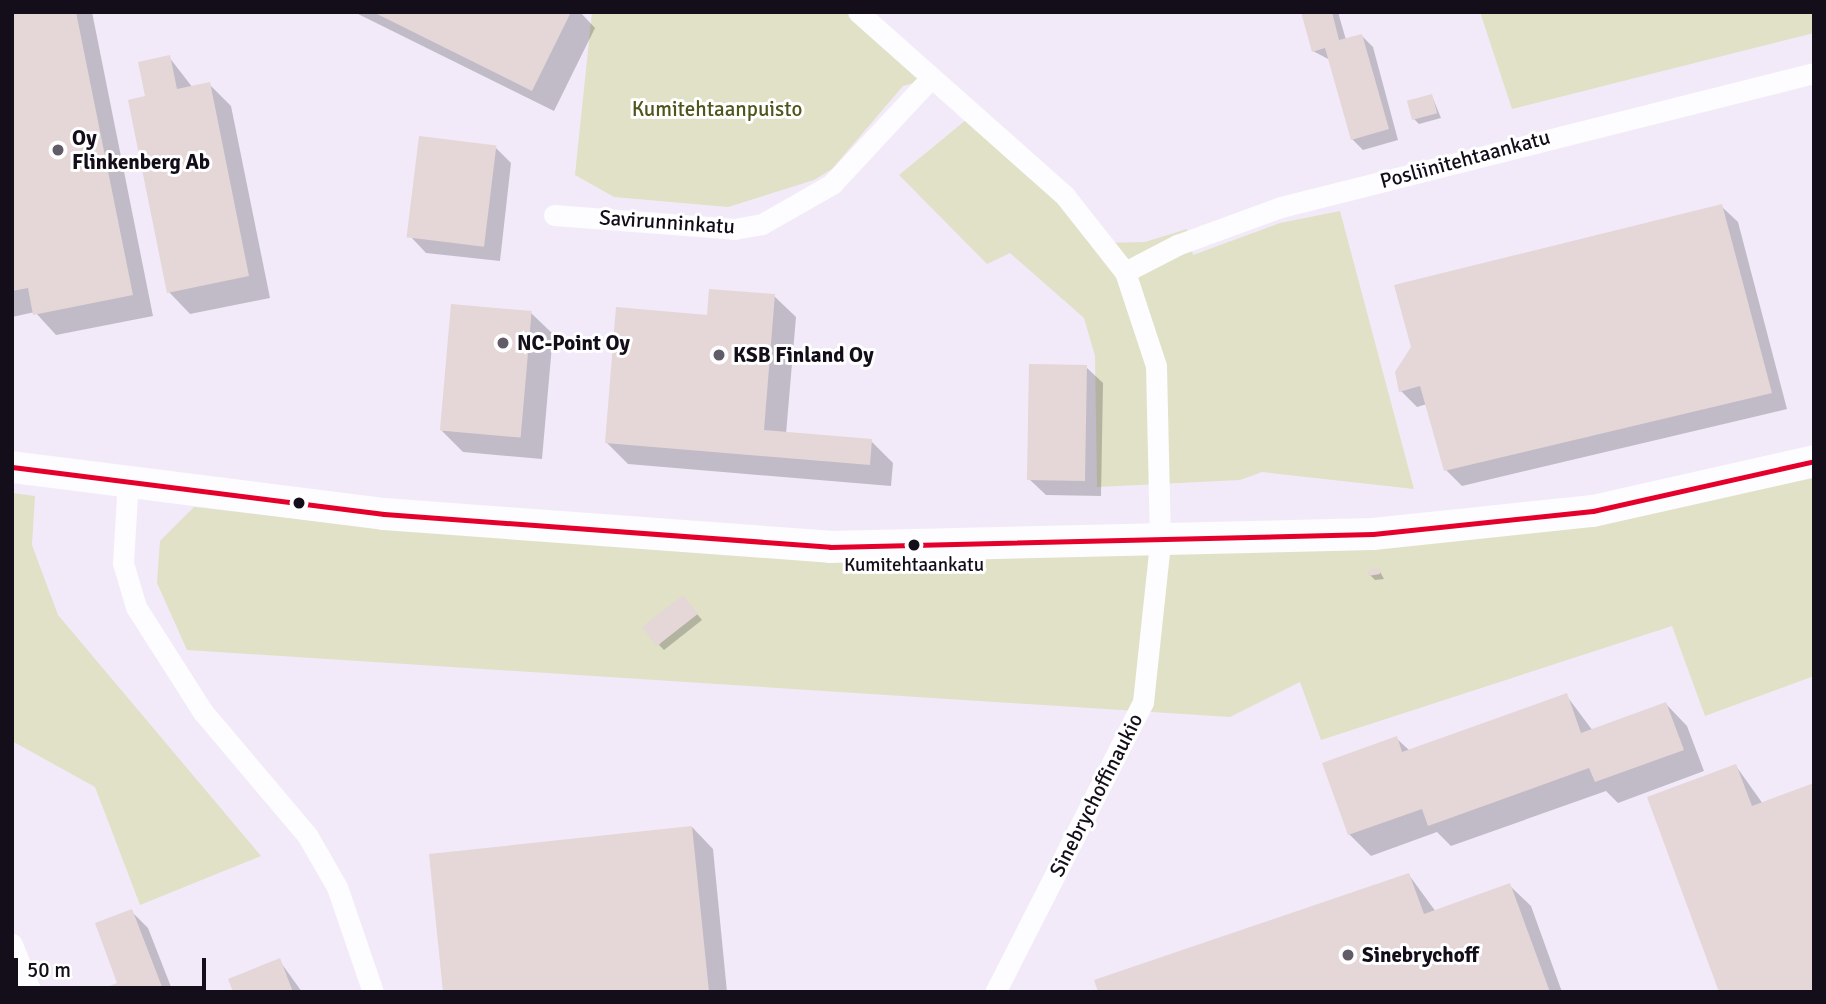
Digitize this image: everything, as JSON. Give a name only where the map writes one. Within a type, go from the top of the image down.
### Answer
[{"type":"street","points":[[858,12],[1065,196],[1125,272],[1156,366],[1160,543]]},
{"type":"street","name":"Posliinitehtaankatu","points":[[1125,272],[1177,245],[1281,207],[1814,73]]},
{"type":"street","name":"Savirunninkatu","points":[[554,215],[734,229],[762,224],[832,184],[931,78]]},
{"type":"street","points":[[12,467],[128,479],[384,514],[830,547],[1160,543],[1373,534],[1593,510],[1814,461]]},
{"type":"street","points":[[128,479],[123,563],[136,607],[203,712],[307,835],[337,887],[373,992]]},
{"type":"street","name":"Sinebrychoffinaukio","points":[[995,992],[1143,702],[1160,543]]},
{"type":"street","points":[[12,944],[31,992]]},
{"type":"green space","name":"Kumitehtaanpuisto","points":[[592,12],[858,12],[931,78],[903,86],[832,169],[814,180],[728,207],[614,197],[575,175]]},
{"type":"green space","points":[[1480,12],[1814,12],[1814,33],[1512,109]]},
{"type":"green space","points":[[972,115],[1102,243],[1145,242],[1187,229],[1193,255],[1280,223],[1340,211],[1414,489],[1262,472],[1240,480],[1097,487],[1095,356],[1084,318],[1010,253],[987,264],[899,175]]},
{"type":"green space","points":[[1814,460],[1814,676],[1705,716],[1672,626],[1321,740],[1300,682],[1230,717],[187,650],[157,583],[160,541],[194,507],[389,529],[830,547],[1429,529]]},
{"type":"green space","points":[[12,493],[35,496],[32,545],[58,615],[261,856],[140,905],[95,787],[12,741]]},
{"type":"building","name":"Oy Flinkenberg Ab","points":[[12,12],[76,12],[133,295],[33,315],[28,288],[12,291]]},
{"type":"building","points":[[373,12],[571,12],[532,91]]},
{"type":"building","points":[[1301,12],[1332,12],[1339,40],[1362,34],[1389,129],[1351,140],[1325,48],[1312,52]]},
{"type":"building","points":[[170,55],[177,89],[210,82],[249,276],[167,293],[128,100],[145,96],[138,62]]},
{"type":"building","points":[[1432,94],[1437,113],[1412,120],[1407,101]]},
{"type":"building","points":[[419,136],[496,146],[484,247],[407,237]]},
{"type":"building","points":[[1722,204],[1772,393],[1444,471],[1420,386],[1399,392],[1395,372],[1411,347],[1394,285]]},
{"type":"building","points":[[709,289],[775,294],[764,430],[872,439],[870,465],[605,443],[616,307],[707,315]]},
{"type":"building","points":[[451,304],[532,311],[521,438],[440,431]]},
{"type":"building","points":[[1029,364],[1087,365],[1085,481],[1027,480]]},
{"type":"building","points":[[1380,568],[1380,574],[1368,576],[1368,570]]},
{"type":"building","points":[[683,595],[698,614],[657,646],[642,627]]},
{"type":"building","points":[[1567,693],[1581,733],[1666,702],[1684,750],[1595,782],[1589,768],[1428,826],[1422,809],[1348,835],[1322,763],[1397,736],[1402,752]]},
{"type":"building","points":[[1736,764],[1752,806],[1814,783],[1814,992],[1719,992],[1647,797]]},
{"type":"building","points":[[692,826],[709,992],[443,992],[429,854]]},
{"type":"building","name":"Sinebrychoff","points":[[1409,873],[1424,914],[1510,883],[1550,992],[1098,992],[1094,980]]},
{"type":"building","points":[[132,909],[164,992],[94,992],[117,983],[95,923]]},
{"type":"building","points":[[280,958],[293,992],[233,992],[228,979]]},
{"type":"transit line","points":[[12,467],[384,514],[830,547],[1373,534],[1593,511],[1814,461]]},
{"type":"place","name":"Oy Flinkenberg Ab","points":[[58,150]]},
{"type":"place","name":"NC-Point Oy","points":[[503,343]]},
{"type":"place","name":"KSB Finland Oy","points":[[719,355]]},
{"type":"place","name":"Kumitehtaankatu","points":[[914,545]]},
{"type":"place","name":"Sinebrychoff","points":[[1348,955]]}]
